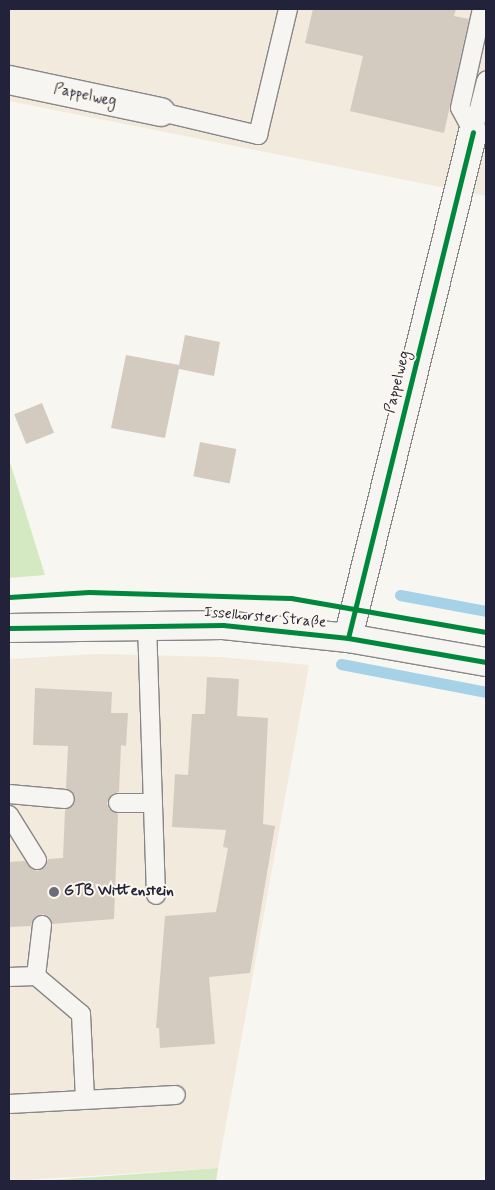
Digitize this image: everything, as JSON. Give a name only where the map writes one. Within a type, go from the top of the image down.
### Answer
[{"type":"street","name":"Pappelweg","points":[[9,80],[161,112]]},
{"type":"street","name":"Pappelweg","points":[[348,638],[473,132]]},
{"type":"street","name":"Isselhorster Straße","points":[[9,628],[147,624],[223,625],[348,638],[486,662]]},
{"type":"lane","points":[[161,112],[258,135],[288,9]]},
{"type":"lane","points":[[473,132],[460,108],[482,9]]},
{"type":"lane","points":[[473,132],[486,81]]},
{"type":"lane","points":[[147,624],[156,895]]},
{"type":"lane","points":[[9,794],[65,799]]},
{"type":"lane","points":[[118,803],[153,803]]},
{"type":"lane","points":[[9,815],[37,860]]},
{"type":"lane","points":[[36,976],[42,925]]},
{"type":"lane","points":[[9,977],[36,976],[80,1014],[85,1099]]},
{"type":"lane","points":[[9,1104],[176,1095]]},
{"type":"shaded area","points":[[9,9],[486,9],[486,196],[9,101]]},
{"type":"shaded area","points":[[97,654],[221,657],[309,665],[218,1168],[9,1181],[9,659]]},
{"type":"green space","points":[[9,459],[45,575],[9,578]]},
{"type":"green space","points":[[218,1168],[216,1181],[40,1181]]},
{"type":"building","points":[[313,9],[456,9],[454,16],[469,19],[444,133],[350,111],[363,56],[305,43]]},
{"type":"building","points":[[185,335],[220,342],[214,376],[179,369],[165,438],[111,428],[126,355],[179,365]]},
{"type":"building","points":[[42,403],[54,433],[26,444],[14,414]]},
{"type":"building","points":[[200,442],[236,449],[230,483],[193,476]]},
{"type":"building","points":[[207,677],[239,679],[237,716],[268,718],[263,824],[275,826],[250,973],[209,977],[215,1044],[160,1048],[159,1028],[156,1028],[165,916],[216,912],[228,848],[223,847],[226,830],[172,827],[175,774],[188,775],[192,714],[205,714]]},
{"type":"building","points":[[35,688],[112,692],[111,713],[128,713],[126,746],[121,745],[119,792],[112,794],[107,803],[109,809],[118,814],[114,919],[52,924],[49,917],[43,914],[34,918],[31,926],[9,927],[9,862],[25,861],[32,869],[38,871],[46,865],[48,859],[63,858],[65,810],[73,805],[75,800],[74,794],[66,788],[68,746],[33,745]]},
{"type":"waterway","points":[[400,595],[486,611]]},
{"type":"waterway","points":[[341,664],[486,692]]},
{"type":"cycle path","points":[[348,638],[473,132]]},
{"type":"cycle path","points":[[9,597],[89,592],[291,598],[486,632]]},
{"type":"cycle path","points":[[9,628],[223,625],[348,638],[486,662]]},
{"type":"place","name":"GTB Wittenstein","points":[[54,892]]}]
